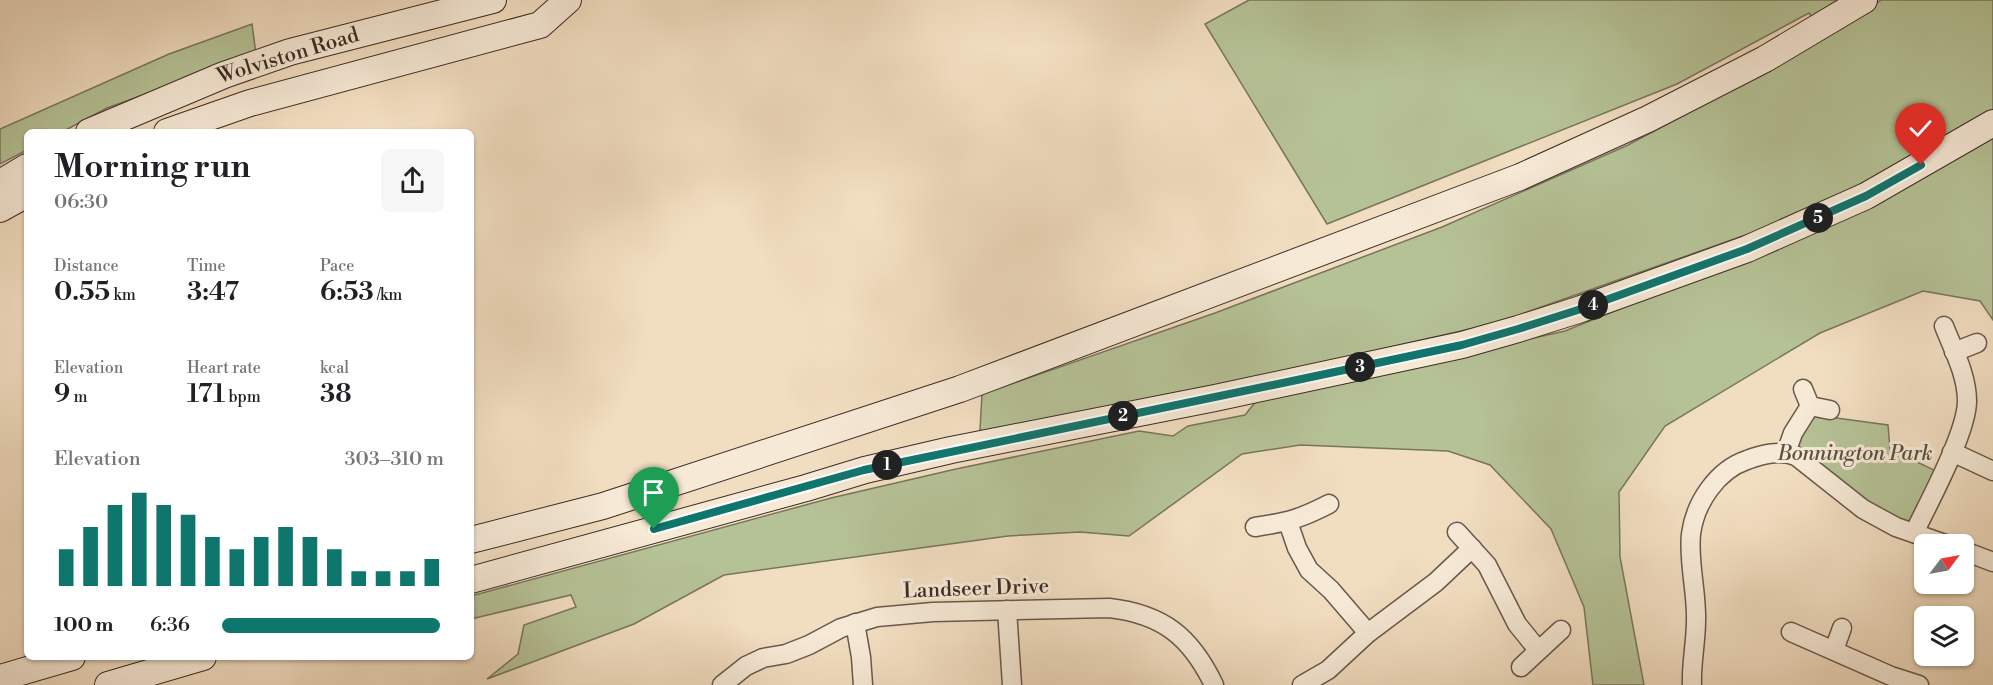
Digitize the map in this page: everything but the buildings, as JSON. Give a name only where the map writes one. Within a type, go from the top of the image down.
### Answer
[{"type":"street","name":"Wolviston Road","points":[[97,129],[224,75],[290,52],[493,0]]},
{"type":"street","name":"Wolviston Road","points":[[175,129],[250,102],[540,25],[568,0]]},
{"type":"street","points":[[474,539],[603,506],[960,389],[1521,177],[1648,119],[1765,59],[1864,0]]},
{"type":"street","points":[[474,579],[864,470],[1462,345],[1518,329],[1603,302],[1747,249],[1866,196],[1993,123]]},
{"type":"street","points":[[0,183],[24,169]]},
{"type":"street","points":[[0,209],[24,196]]},
{"type":"street","points":[[1914,533],[1952,452],[1965,417],[1967,402],[1964,378],[1944,326]]},
{"type":"street","points":[[1954,352],[1977,343]]},
{"type":"street","points":[[1803,389],[1810,406]]},
{"type":"street","points":[[1810,406],[1830,410]]},
{"type":"street","points":[[1786,453],[1792,433],[1810,406]]},
{"type":"street","points":[[1952,452],[1993,470]]},
{"type":"street","points":[[1692,685],[1696,621],[1691,534],[1695,518],[1707,493],[1725,471],[1763,454],[1786,453],[1796,456],[1863,509],[1917,534]]},
{"type":"street","points":[[1256,527],[1303,518],[1329,504]]},
{"type":"street","points":[[1288,522],[1297,548],[1309,570],[1331,590],[1368,633]]},
{"type":"street","points":[[1457,532],[1491,571],[1517,624],[1538,650]]},
{"type":"street","points":[[1302,685],[1328,670],[1368,633],[1436,582],[1472,548]]},
{"type":"street","points":[[1974,555],[1993,562]]},
{"type":"street","name":"Landseer Drive","points":[[722,685],[746,666],[763,658],[786,654],[855,623],[899,614],[1109,608],[1132,611],[1155,619],[1175,631],[1193,648],[1214,685]]},
{"type":"street","points":[[1007,610],[1012,685]]},
{"type":"street","points":[[855,623],[863,685]]},
{"type":"street","points":[[1834,650],[1842,628]]},
{"type":"street","points":[[1521,666],[1561,630]]},
{"type":"street","points":[[1791,632],[1891,676],[1919,685]]},
{"type":"street","points":[[0,678],[62,660]]},
{"type":"street","points":[[108,685],[192,660]]},
{"type":"green space","points":[[1249,0],[1851,0],[1815,22],[1809,13],[1677,84],[1327,224],[1205,24]]},
{"type":"green space","points":[[1881,0],[1993,0],[1993,116],[1959,137],[1774,225],[1496,323],[995,434],[980,430],[982,394],[1215,313],[1442,227],[1628,145],[1781,63]]},
{"type":"green space","points":[[252,24],[256,54],[107,108],[68,129],[24,129],[24,152],[0,164],[0,129],[169,54]]},
{"type":"green space","points":[[1993,136],[1993,320],[1980,301],[1923,291],[1820,333],[1665,426],[1619,492],[1620,557],[1644,685],[1593,685],[1584,607],[1551,529],[1490,465],[1448,451],[1300,445],[1242,454],[1129,536],[1080,532],[1008,536],[724,575],[634,624],[487,679],[518,654],[524,625],[576,607],[571,595],[474,618],[474,595],[831,498],[1139,431],[1173,436],[1188,426],[1245,415],[1257,400],[1565,331],[1780,244],[1942,167]]},
{"type":"green space","name":"Bonnington Park","points":[[1814,415],[1888,425],[1890,449],[1934,470],[1914,520],[1909,523],[1869,507],[1798,450],[1797,440]]},
{"type":"route","points":[[654,529],[864,470],[1462,345],[1518,329],[1680,275],[1747,249],[1866,196],[1921,165]]}]
